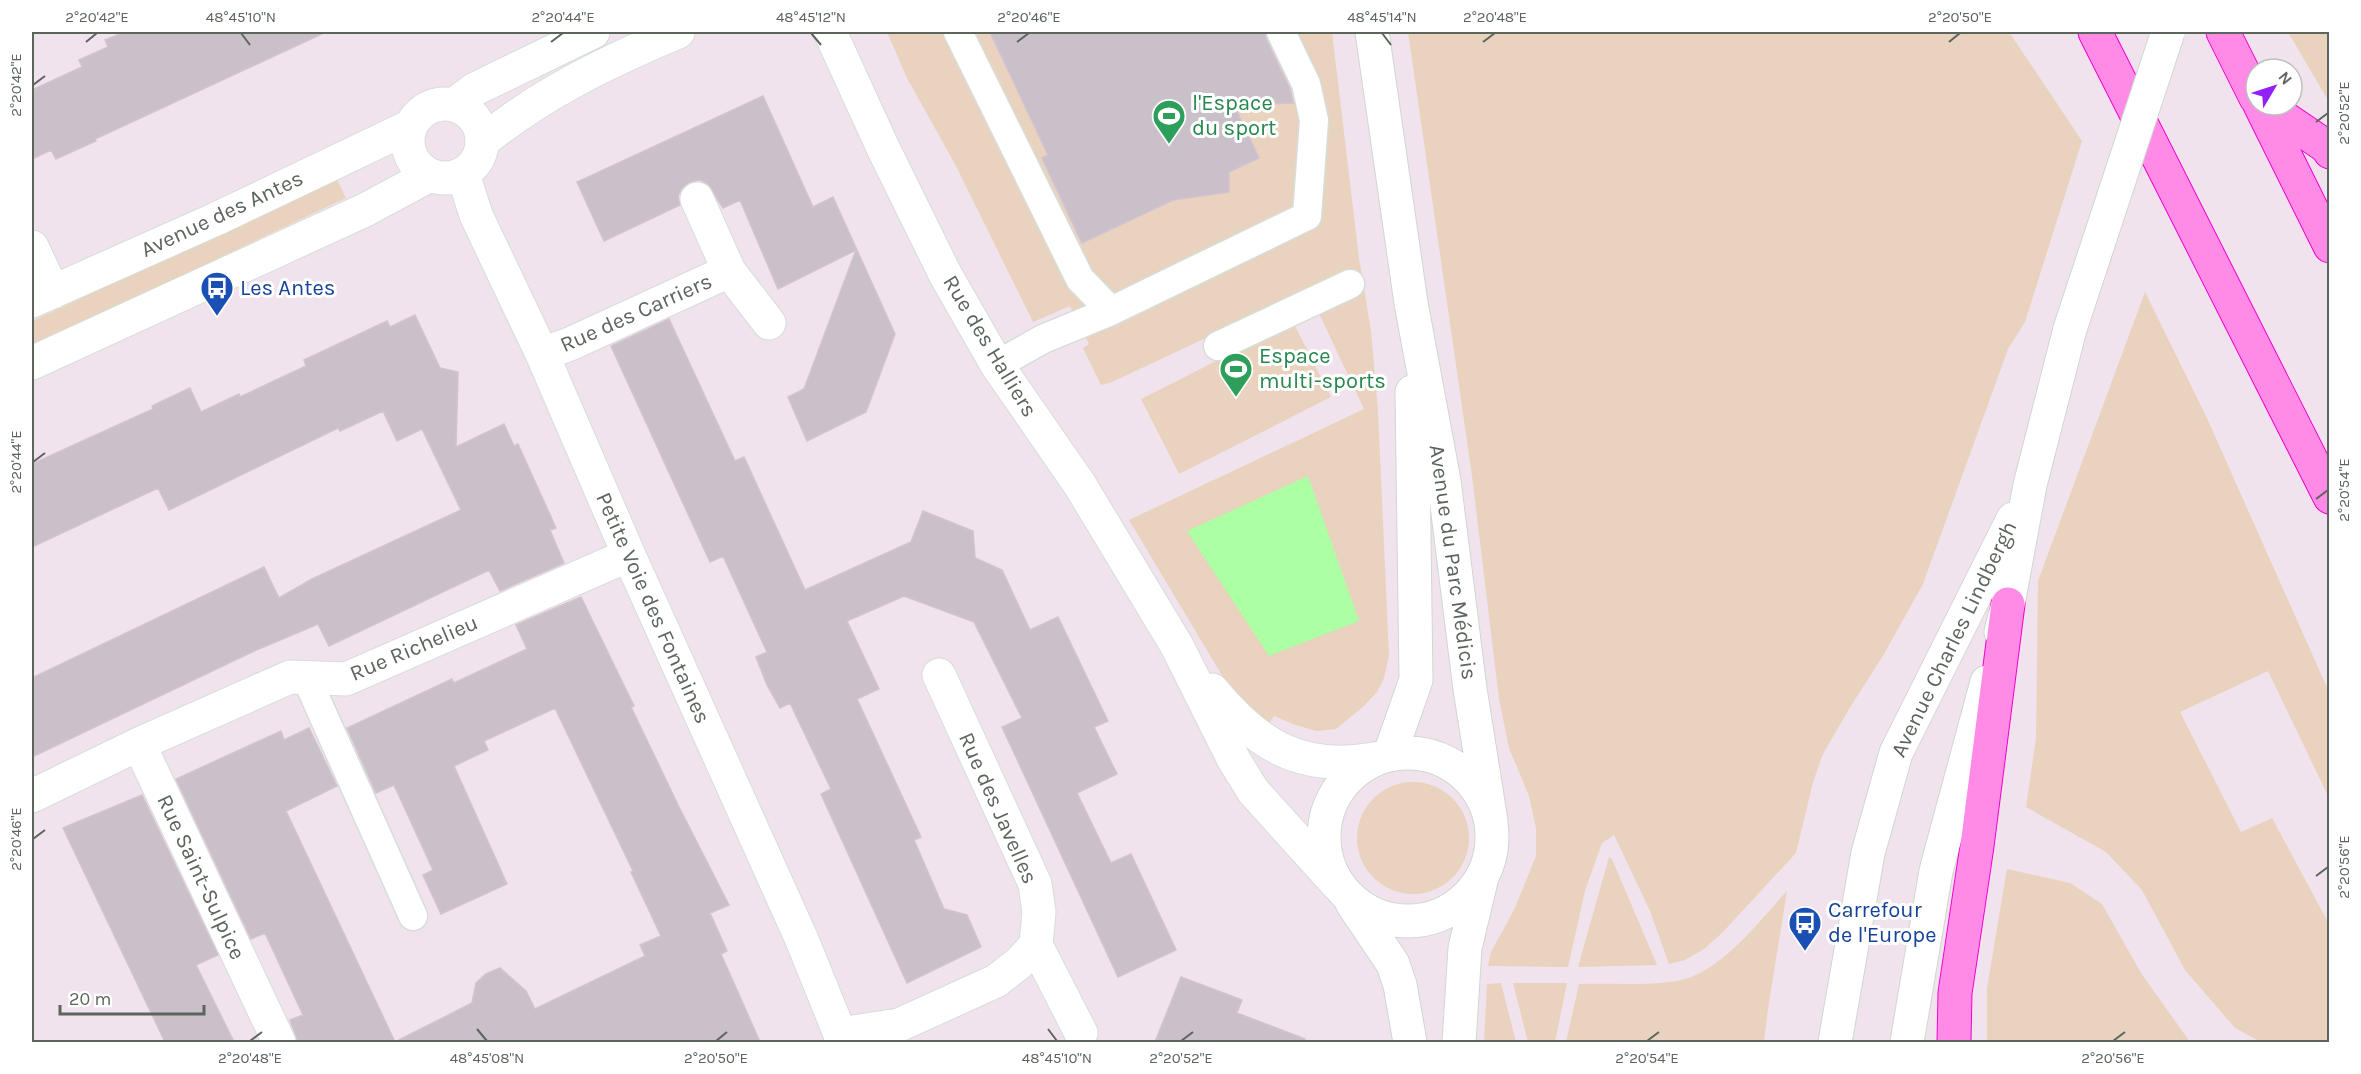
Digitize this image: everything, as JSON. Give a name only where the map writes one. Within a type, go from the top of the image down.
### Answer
[{"type":"highway","points":[[2095,32],[2330,497]]},
{"type":"highway","points":[[2223,32],[2244,74]]},
{"type":"highway","points":[[2266,117],[2330,246]]},
{"type":"highway","points":[[2282,117],[2330,152]]},
{"type":"highway","points":[[1954,1042],[1955,993],[1977,846],[2008,604]]},
{"type":"street","name":"Avenue des Antes","points":[[42,297],[216,219],[411,126],[426,110],[435,105],[455,105],[475,89],[593,32]]},
{"type":"street","points":[[482,142],[515,116],[552,92],[630,52],[678,32]]},
{"type":"street","name":"Rue des Halliers","points":[[830,32],[883,148],[945,274],[997,365],[1080,485],[1177,646],[1234,760],[1253,790],[1343,891],[1393,964],[1400,985],[1410,1042]]},
{"type":"street","name":"Avenue du Parc Médicis","points":[[1372,32],[1411,303],[1444,481],[1470,689],[1491,821]]},
{"type":"street","name":"Avenue Charles Lindbergh","points":[[1907,1042],[1936,871],[2008,604],[2030,485],[2070,329],[2168,32]]},
{"type":"street","points":[[411,126],[408,137],[409,149],[412,160],[420,169],[430,175],[452,178],[463,174],[477,161],[482,142],[476,120],[455,105]]},
{"type":"street","name":"Petite Voie des Fontaines","points":[[463,174],[476,215],[542,354],[629,555],[802,940],[841,1038]]},
{"type":"street","points":[[32,363],[364,210],[430,175]]},
{"type":"street","name":"Rue des Carriers","points":[[697,199],[729,271],[769,323]]},
{"type":"street","points":[[32,247],[42,297]]},
{"type":"street","name":"Rue des Carriers","points":[[542,354],[570,344],[729,271]]},
{"type":"street","name":"Avenue du Parc Médicis","points":[[1382,756],[1416,680],[1411,303]]},
{"type":"street","name":"Avenue Charles Lindbergh","points":[[1835,1042],[1868,853],[1896,753],[2030,485]]},
{"type":"street","name":"Rue Richelieu","points":[[32,796],[139,744],[290,677],[346,679],[629,555]]},
{"type":"street","name":"Rue des Halliers","points":[[1177,646],[1227,708],[1246,727],[1267,742],[1293,754],[1330,764],[1348,764],[1382,756]]},
{"type":"street","name":"Rue des Javelles","points":[[939,675],[1035,884],[1039,912],[1036,945]]},
{"type":"street","name":"Rue Saint-Sulpice","points":[[139,744],[279,1042]]},
{"type":"street","points":[[1459,1042],[1465,948],[1481,879],[1491,852],[1491,821],[1478,790],[1455,766],[1424,753],[1382,756],[1356,770],[1341,785],[1330,803],[1324,824],[1324,845],[1328,866],[1343,891],[1363,909],[1400,921],[1419,921],[1438,916],[1454,908],[1470,895],[1481,879]]},
{"type":"street","points":[[841,1038],[899,1025],[996,981],[1019,963],[1036,945],[1081,1033]]},
{"type":"lane","points":[[958,32],[1080,279],[1111,311]]},
{"type":"lane","points":[[997,365],[1043,339],[1111,311],[1307,216],[1314,120],[1306,84],[1281,32]]},
{"type":"lane","points":[[1218,345],[1350,284]]},
{"type":"lane","points":[[306,677],[413,916]]},
{"type":"shaded area","points":[[887,32],[1332,32],[1359,258],[1371,331],[1378,411],[1389,656],[1384,678],[1377,692],[1336,729],[1316,731],[1274,716],[1268,725],[1235,697],[1129,520],[1364,409],[1308,290],[1112,382],[1101,385],[1083,348],[1089,344],[1070,306],[1033,322],[956,166],[907,78]]},
{"type":"shaded area","points":[[1408,32],[2009,32],[2082,141],[2025,322],[2008,349],[1923,584],[1884,654],[1823,754],[1813,782],[1796,853],[1722,933],[1704,949],[1685,960],[1669,964],[1650,911],[1614,835],[1602,843],[1585,891],[1568,967],[1488,966],[1491,952],[1514,910],[1536,856],[1536,828],[1529,796],[1509,748],[1499,699],[1472,476]]},
{"type":"shaded area","points":[[2288,32],[2329,32],[2329,102],[2304,57]]},
{"type":"shaded area","points":[[337,180],[346,198],[32,346],[32,321]]},
{"type":"shaded area","points":[[2145,292],[2206,416],[2329,692],[2329,798],[2268,671],[2180,712],[2241,832],[2272,818],[2329,924],[2329,1040],[2322,1042],[2261,1042],[2235,1028],[2185,970],[2142,890],[2106,852],[2026,807],[2036,738],[2038,581]]},
{"type":"shaded area","name":"Espace multi-sports","points":[[1293,322],[1331,397],[1179,474],[1141,399]]},
{"type":"shaded area","points":[[1308,476],[1359,621],[1269,656],[1187,531]]},
{"type":"shaded area","points":[[1413,782],[1434,787],[1452,799],[1464,817],[1469,838],[1464,859],[1452,877],[1434,889],[1413,894],[1392,889],[1374,877],[1362,859],[1357,838],[1362,817],[1374,799],[1392,787]]},
{"type":"shaded area","points":[[1609,857],[1612,859],[1657,965],[1578,967]]},
{"type":"shaded area","points":[[2007,869],[2070,883],[2102,904],[2141,973],[2190,1042],[1987,1042],[1987,988]]},
{"type":"shaded area","points":[[1787,891],[1764,1042],[1566,1042],[1579,984],[1653,983],[1677,981],[1693,976],[1709,968],[1738,945]]},
{"type":"shaded area","points":[[1501,983],[1516,1042],[1484,1042],[1487,984]]},
{"type":"shaded area","points":[[1513,983],[1567,983],[1555,1042],[1528,1042]]},
{"type":"building","points":[[125,32],[326,32],[56,159],[51,150],[32,159],[32,90],[82,67],[79,60],[108,47],[105,40]]},
{"type":"building","points":[[990,32],[1265,32],[1266,39],[1290,89],[1293,103],[1234,105],[1259,158],[1229,172],[1229,192],[1173,200],[1082,243],[1042,158],[1048,155]]},
{"type":"building","points":[[763,96],[813,207],[833,197],[895,334],[866,412],[807,441],[788,397],[804,389],[856,250],[778,289],[740,200],[723,208],[708,184],[700,180],[690,182],[682,188],[678,196],[680,205],[604,241],[577,182]]},
{"type":"building","points":[[415,315],[440,368],[458,372],[456,447],[504,424],[514,446],[518,444],[556,528],[550,530],[564,563],[500,591],[489,570],[329,646],[318,624],[254,651],[32,757],[32,678],[264,567],[279,598],[312,579],[461,510],[422,429],[397,441],[383,411],[340,431],[338,428],[169,510],[158,488],[32,547],[32,464],[153,409],[152,406],[190,388],[201,412],[239,394],[240,397],[306,366],[304,360],[387,321],[390,327]]},
{"type":"building","points":[[669,319],[735,461],[744,457],[805,590],[911,542],[923,511],[973,531],[975,558],[1002,570],[1030,630],[1058,617],[1108,721],[1094,727],[1117,774],[1077,793],[1111,863],[1131,854],[1176,950],[1118,977],[1002,727],[1022,718],[974,622],[904,596],[847,621],[879,689],[857,699],[921,837],[914,840],[944,909],[967,915],[981,947],[907,983],[821,794],[831,789],[790,703],[780,708],[767,685],[756,657],[767,652],[723,556],[710,562],[611,346]]},
{"type":"building","points":[[581,597],[634,706],[631,707],[679,807],[729,905],[710,913],[727,951],[721,954],[760,1042],[395,1042],[472,1003],[476,983],[486,974],[500,968],[526,991],[535,1009],[645,956],[640,945],[661,936],[631,872],[633,871],[555,708],[484,741],[488,750],[454,766],[507,884],[441,914],[423,875],[433,870],[394,785],[376,793],[347,728],[452,679],[454,683],[527,649],[516,625]]},
{"type":"building","points":[[309,728],[337,786],[286,811],[395,1042],[298,1042],[290,1020],[303,1015],[265,933],[251,939],[176,779],[281,731],[284,740]]},
{"type":"building","points":[[142,795],[218,955],[196,965],[234,1042],[165,1042],[63,828]]},
{"type":"building","points":[[1181,977],[1242,1000],[1237,1013],[1305,1039],[1304,1042],[1155,1042]]},
{"type":"place","name":"l'Espace du sport","points":[[1169,145]]},
{"type":"place","name":"Les Antes","points":[[217,317]]},
{"type":"place","name":"Espace multi-sports","points":[[1236,398]]},
{"type":"place","name":"Carrefour de l'Europe","points":[[1805,952]]}]
